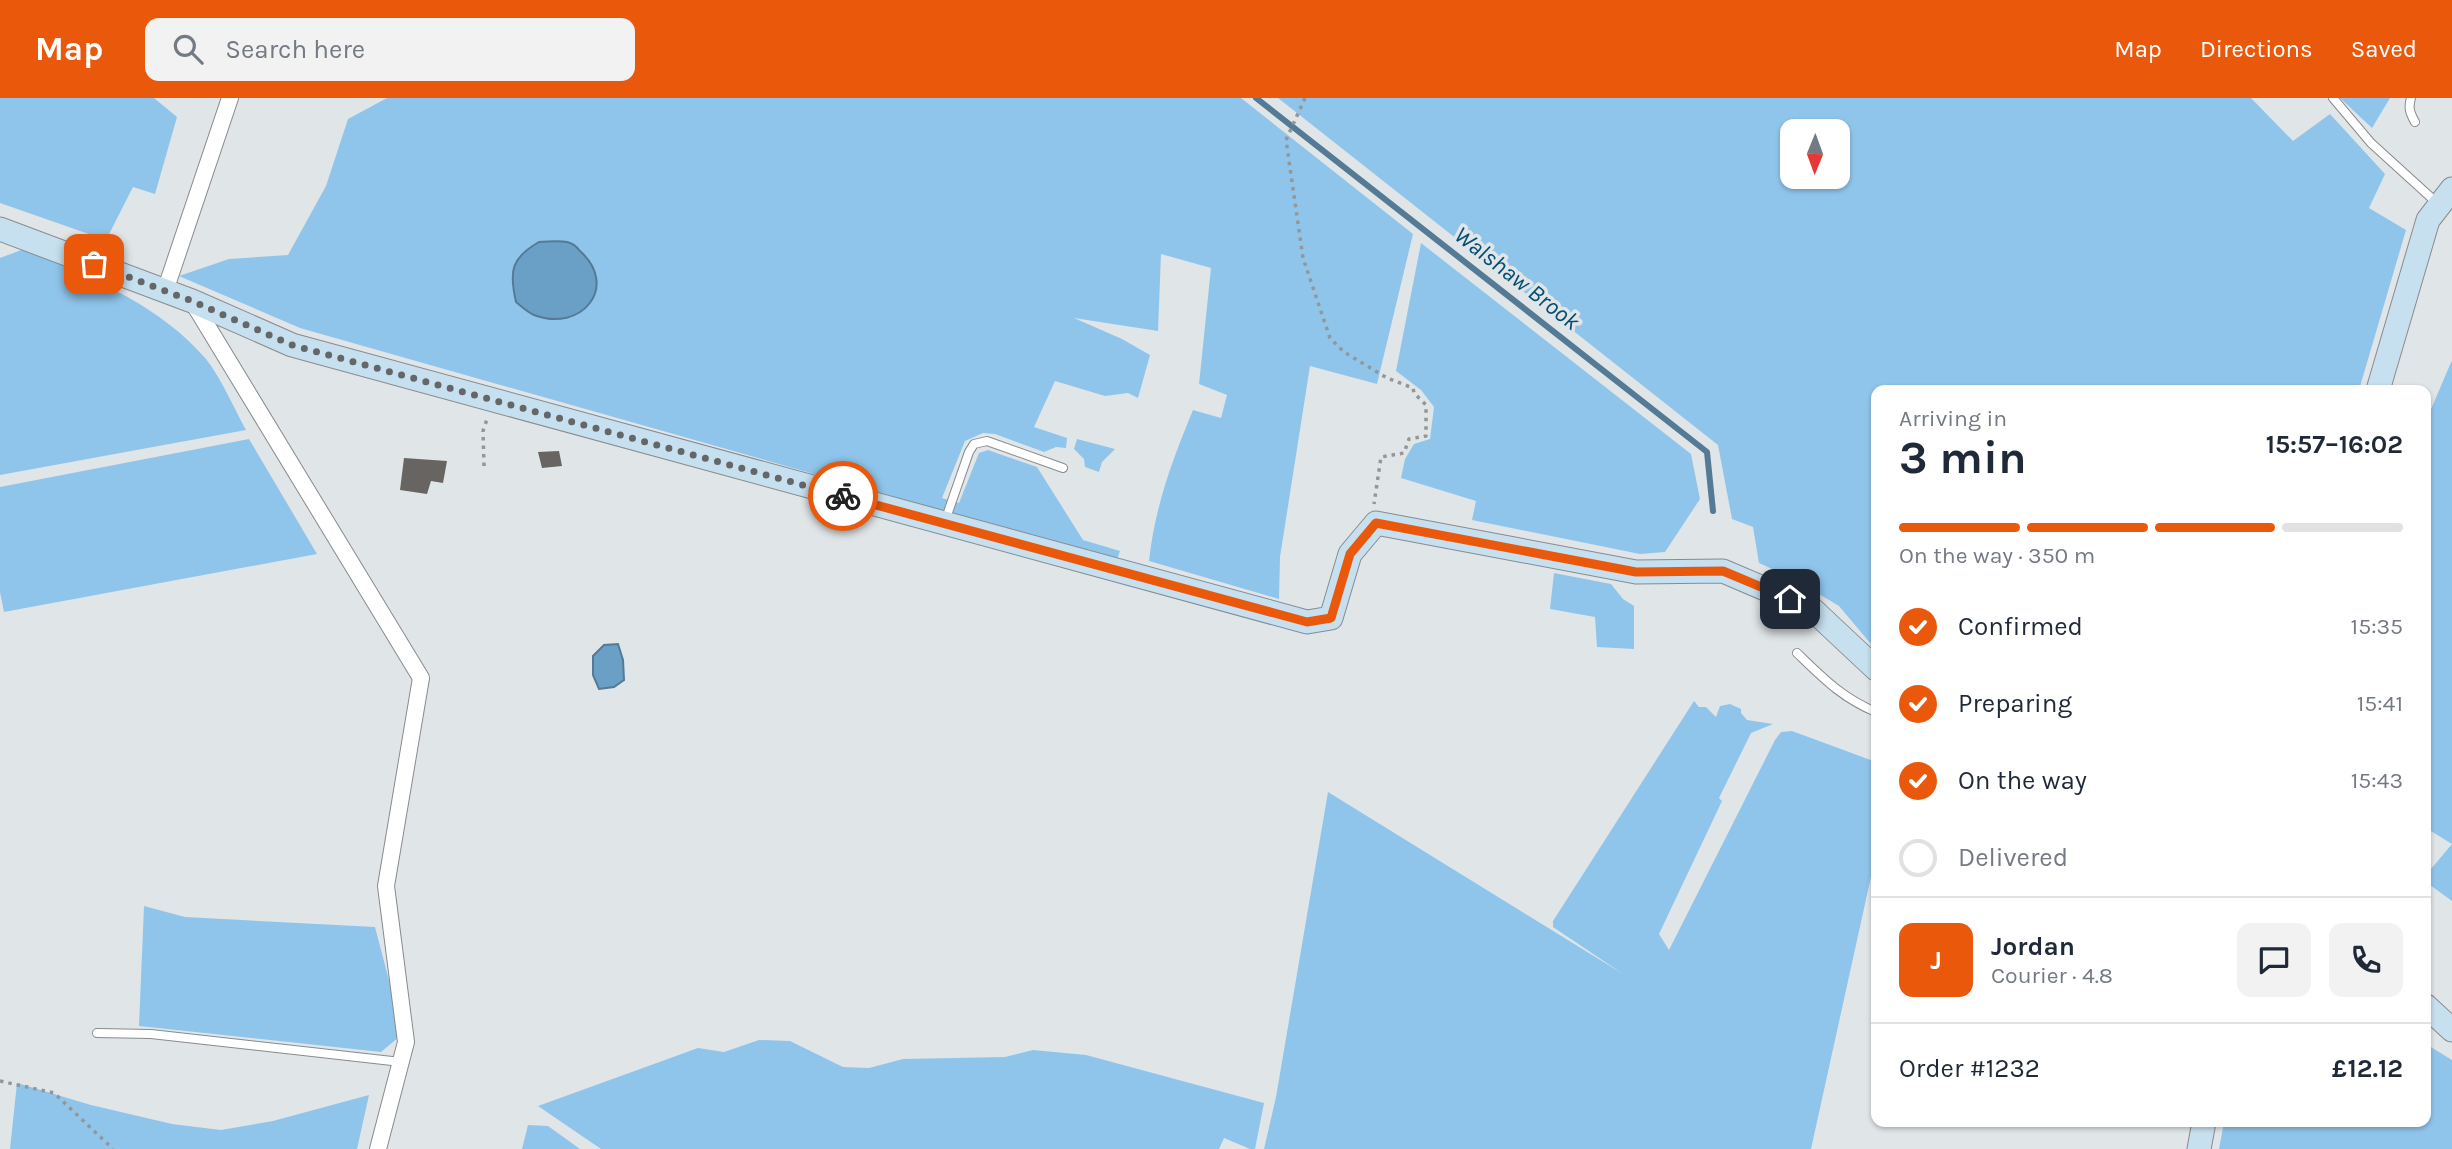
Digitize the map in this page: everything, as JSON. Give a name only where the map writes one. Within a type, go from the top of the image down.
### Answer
[{"type":"street","points":[[165,291],[230,98]]},
{"type":"street","points":[[2379,385],[2428,220],[2446,197]]},
{"type":"street","points":[[0,229],[192,301],[292,345],[1307,622],[1331,618],[1350,554],[1376,523],[1636,572],[1723,571],[1812,609],[1871,664]]},
{"type":"street","points":[[192,301],[421,678],[386,886],[406,1042],[378,1149]]},
{"type":"street","points":[[2431,1011],[2452,1030]]},
{"type":"street","points":[[2199,1149],[2203,1127]]},
{"type":"lane","points":[[2333,98],[2371,143],[2446,197]]},
{"type":"lane","points":[[2411,98],[2410,113],[2415,121]]},
{"type":"lane","points":[[944,524],[974,444],[987,441],[1063,468]]},
{"type":"lane","points":[[1797,653],[1839,694],[1871,710]]},
{"type":"lane","points":[[97,1033],[152,1034],[401,1062]]},
{"type":"path","points":[[1305,98],[1286,140],[1303,258],[1330,338],[1345,352],[1387,378],[1413,388],[1414,393],[1426,405],[1426,436],[1409,439],[1404,453],[1381,457],[1374,505]]},
{"type":"path","points":[[484,466],[483,432],[492,400]]},
{"type":"path","points":[[0,1082],[54,1093],[113,1149]]},
{"type":"shaded area","points":[[0,98],[154,98],[177,117],[155,194],[133,187],[106,240],[0,203]]},
{"type":"shaded area","points":[[387,98],[1241,98],[1413,234],[1377,384],[1310,366],[1280,557],[1279,599],[1149,561],[1155,521],[1165,484],[1193,410],[1221,418],[1227,395],[1199,384],[1211,268],[1161,254],[1158,331],[1074,318],[1122,339],[1150,355],[1138,398],[1128,393],[1105,396],[1055,381],[1034,427],[1067,438],[1066,448],[1056,447],[1044,452],[995,434],[983,433],[965,441],[942,498],[959,503],[979,453],[988,450],[1037,467],[1083,540],[1120,551],[1117,560],[300,328],[179,276],[229,259],[288,255],[326,186],[348,119]]},
{"type":"shaded area","points":[[1278,98],[2251,98],[2293,141],[2330,114],[2385,174],[2369,208],[2406,230],[2360,385],[1871,385],[1871,644],[1839,606],[1792,578],[1759,563],[1753,527],[1732,519],[1718,445]]},
{"type":"shaded area","points":[[2340,98],[2390,98],[2372,128]]},
{"type":"shaded area","points":[[539,242],[571,243],[591,265],[596,279],[595,292],[590,303],[580,312],[567,318],[551,319],[534,315],[516,302],[514,266],[523,254]]},
{"type":"shaded area","points":[[1421,243],[1691,454],[1700,499],[1665,552],[1640,554],[1472,520],[1476,501],[1401,478],[1405,459],[1414,444],[1430,439],[1434,407],[1421,390],[1396,371]]},
{"type":"shaded area","points":[[24,249],[122,294],[167,322],[187,339],[212,367],[246,430],[0,475],[0,258]]},
{"type":"shaded area","points":[[2452,360],[2452,844],[2431,831],[2431,409]]},
{"type":"shaded area","points":[[249,439],[317,554],[4,612],[0,592],[0,487]]},
{"type":"shaded area","points":[[1077,439],[1115,449],[1102,462],[1099,472],[1085,467],[1084,459],[1074,449]]},
{"type":"shaded area","points":[[1554,573],[1611,584],[1623,599],[1634,606],[1634,649],[1597,647],[1595,617],[1550,609]]},
{"type":"shaded area","points":[[618,644],[623,660],[624,680],[614,687],[599,689],[593,675],[593,656],[604,645]]},
{"type":"shaded area","points":[[1694,701],[1699,707],[1706,707],[1716,717],[1720,706],[1730,704],[1741,709],[1747,720],[1773,724],[1751,733],[1719,798],[1722,801],[1659,934],[1669,950],[1781,732],[1792,731],[1871,760],[1871,877],[1811,1149],[1264,1149],[1276,1097],[1328,792],[1623,974],[1553,927],[1553,921]]},
{"type":"shaded area","points":[[2452,844],[2452,901],[2431,886],[2431,869]]},
{"type":"shaded area","points":[[144,906],[185,917],[375,927],[396,1007],[399,1037],[381,1052],[139,1026]]},
{"type":"shaded area","points":[[759,1040],[790,1041],[843,1067],[869,1068],[903,1059],[1005,1057],[1033,1050],[1086,1055],[1264,1103],[1255,1149],[1224,1138],[1219,1149],[601,1149],[538,1106],[698,1048],[724,1052]]},
{"type":"shaded area","points":[[2431,1047],[2452,1060],[2452,1149],[2219,1149],[2223,1127],[2431,1127]]},
{"type":"shaded area","points":[[17,1083],[91,1105],[172,1124],[221,1130],[273,1121],[369,1095],[357,1149],[10,1149]]},
{"type":"shaded area","points":[[528,1125],[548,1126],[580,1149],[522,1149]]},
{"type":"building","points":[[559,451],[562,466],[542,468],[538,452]]},
{"type":"building","points":[[404,458],[447,461],[443,483],[431,481],[427,494],[400,490]]},
{"type":"waterway","name":"Walshaw Brook","points":[[1256,98],[1707,452],[1713,511]]},
{"type":"way so far","points":[[94,264],[192,301],[292,345],[843,496]]},
{"type":"route","points":[[843,496],[1307,622],[1331,618],[1350,554],[1376,523],[1636,572],[1723,571],[1790,599]]}]
